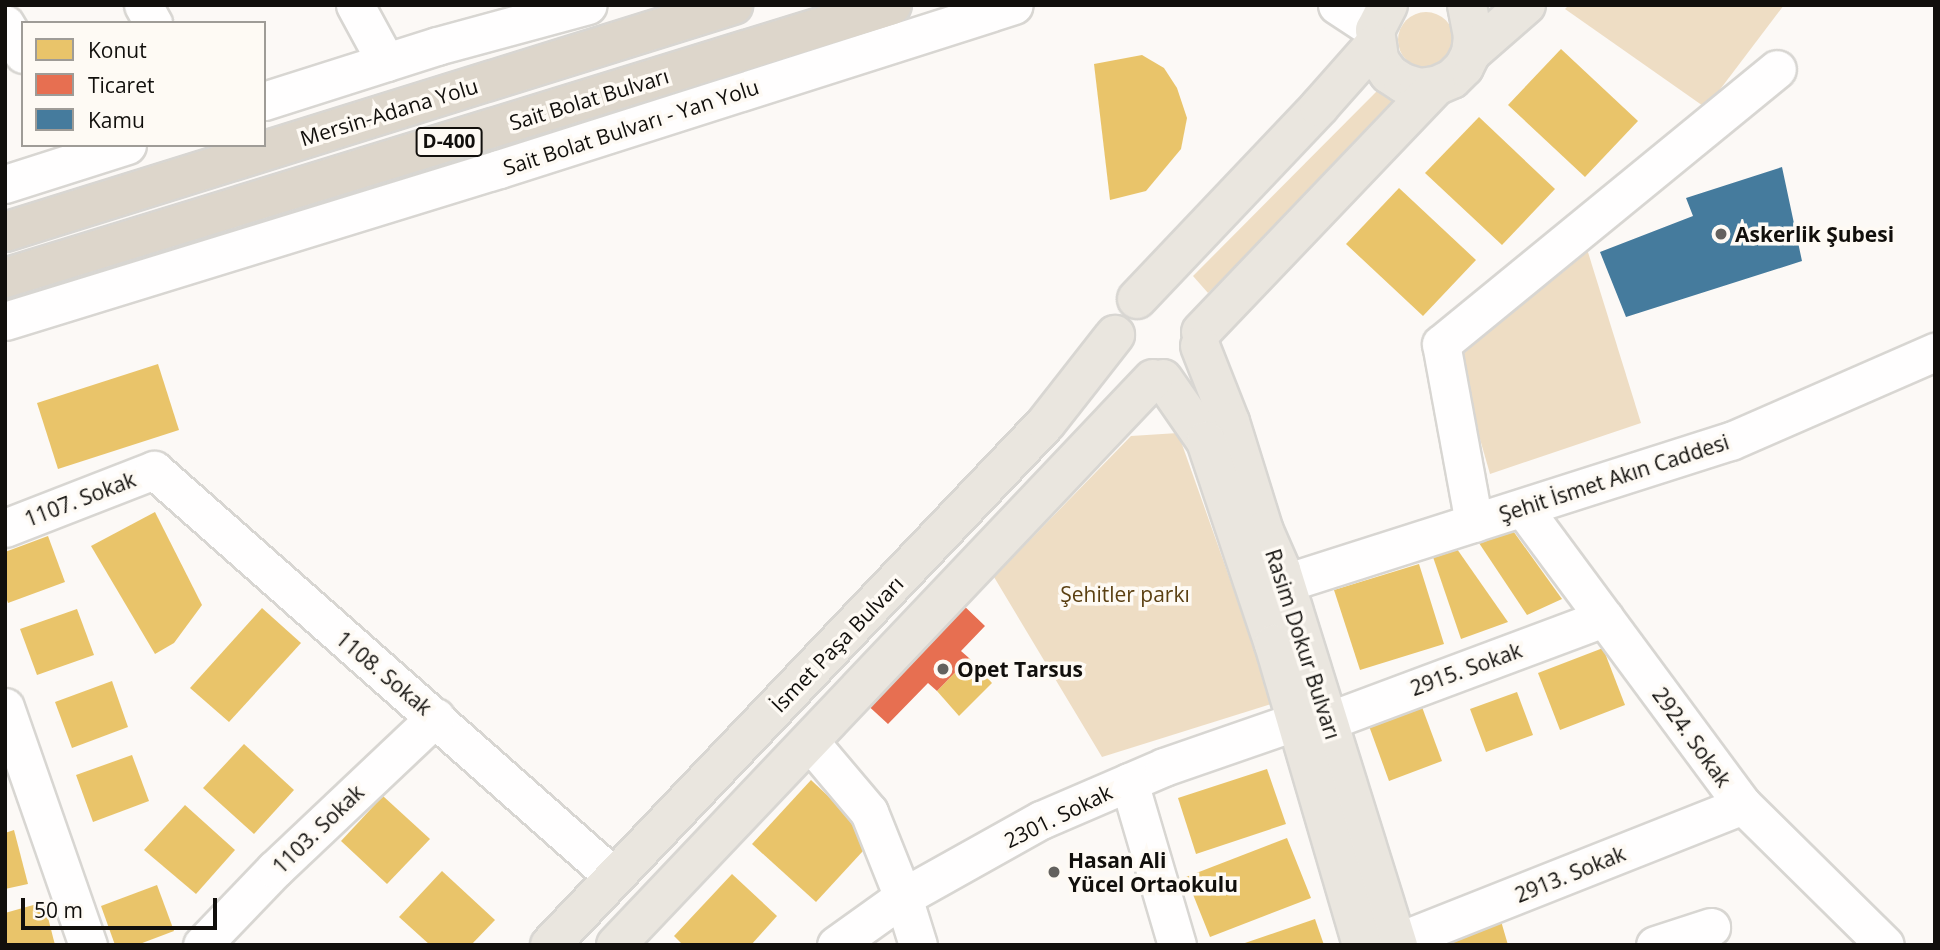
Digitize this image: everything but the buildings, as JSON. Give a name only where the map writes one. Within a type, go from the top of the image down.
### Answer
[{"type":"highway","name":"Mersin-Adana Yolu","points":[[5,232],[733,5]]},
{"type":"highway","name":"Sait Bolat Bulvarı","points":[[5,278],[892,5]]},
{"type":"main road","points":[[1379,26],[1379,60],[1389,74],[1403,83],[1419,88],[1436,86],[1452,79],[1464,68],[1467,21],[1526,5]]},
{"type":"main road","points":[[1312,721],[1274,644],[1206,442],[1158,379],[1131,371],[1122,361],[1115,334],[1118,320],[1319,107],[1379,26]]},
{"type":"main road","points":[[616,945],[1158,379],[1185,371],[1200,339],[1436,86]]},
{"type":"main road","points":[[1137,299],[1164,294],[1178,299],[1197,318],[1200,339]]},
{"type":"main road","name":"İsmet Paşa Bulvarı","points":[[551,945],[1046,423],[1093,366],[1115,334]]},
{"type":"main road","name":"Rasim Dokur Bulvarı","points":[[1200,339],[1286,583],[1312,721],[1386,944]]},
{"type":"street","points":[[143,5],[152,21]]},
{"type":"street","points":[[355,5],[386,62]]},
{"type":"street","points":[[266,100],[386,62],[487,18],[588,5]]},
{"type":"street","name":"Sait Bolat Bulvarı - Yan Yolu","points":[[5,321],[499,169],[1014,5]]},
{"type":"street","points":[[1337,5],[1379,26]]},
{"type":"street","points":[[5,24],[21,51]]},
{"type":"street","points":[[1474,523],[1441,344],[1777,69]]},
{"type":"street","points":[[5,184],[79,152],[113,147]]},
{"type":"street","name":"Şehit İsmet Akın Caddesi","points":[[1286,583],[1731,441],[1935,352]]},
{"type":"street","name":"1108. Sokak","points":[[154,470],[310,611],[436,717],[614,877]]},
{"type":"street","name":"1107. Sokak","points":[[5,527],[154,470]]},
{"type":"street","name":"2924. Sokak","points":[[1523,508],[1743,805],[1885,945]]},
{"type":"street","name":"2915. Sokak","points":[[1312,721],[1604,618]]},
{"type":"street","points":[[5,707],[88,945]]},
{"type":"street","name":"1103. Sokak","points":[[202,945],[275,869],[436,717]]},
{"type":"street","name":"2301. Sokak","points":[[836,945],[903,897],[1041,820],[1129,782],[1312,721]]},
{"type":"street","points":[[809,741],[869,812],[903,897],[918,945]]},
{"type":"street","points":[[1129,782],[1177,945]]},
{"type":"street","name":"2913. Sokak","points":[[1386,944],[1743,805]]},
{"type":"street","points":[[1655,945],[1711,927]]},
{"type":"green space","points":[[1569,5],[1784,5],[1706,108],[1565,9]]},
{"type":"green space","points":[[1426,12],[1437,14],[1446,20],[1452,29],[1452,51],[1446,60],[1437,66],[1426,68],[1415,66],[1406,60],[1400,51],[1398,40],[1400,29],[1406,20],[1415,14]]},
{"type":"green space","points":[[1380,88],[1402,103],[1208,293],[1193,276]]},
{"type":"green space","points":[[1587,249],[1641,423],[1490,474],[1457,359]]},
{"type":"green space","name":"Şehitler parkı","points":[[1178,433],[1274,703],[1102,757],[994,577],[1131,436]]},
{"type":"place","name":"Askerlik Şubesi","points":[[1721,234]]},
{"type":"place","name":"Opet Tarsus","points":[[943,669]]},
{"type":"place","name":"Hasan Ali Yücel Ortaokulu","points":[[1054,872]]}]
